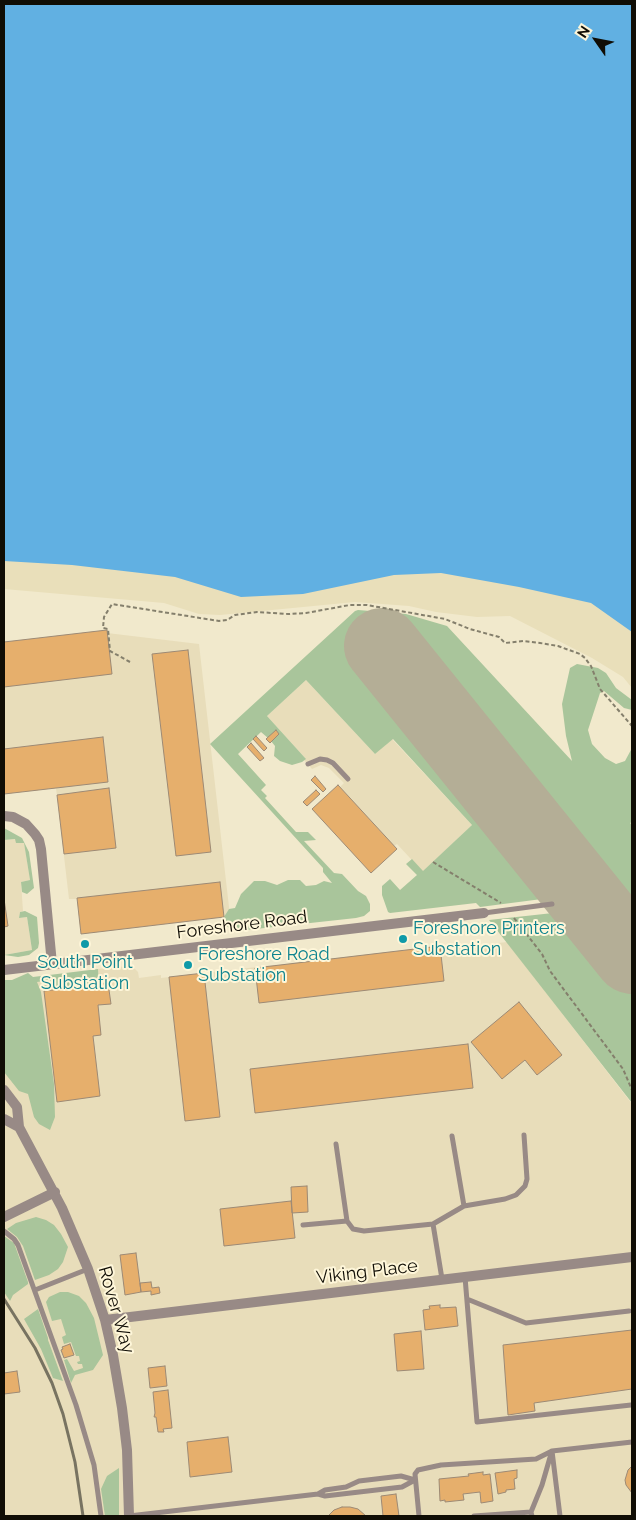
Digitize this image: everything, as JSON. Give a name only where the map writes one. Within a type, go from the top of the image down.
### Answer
[{"type":"street","points":[[4,816],[26,824],[39,840],[52,964]]},
{"type":"street","name":"Foreshore Road","points":[[4,970],[484,913]]},
{"type":"street","points":[[4,1090],[17,1107],[19,1127]]},
{"type":"street","points":[[4,1118],[19,1127]]},
{"type":"street","name":"Rover Way","points":[[19,1127],[55,1192],[88,1269],[105,1320],[122,1408],[127,1457],[129,1516]]},
{"type":"street","points":[[4,1217],[55,1192]]},
{"type":"street","name":"Viking Place","points":[[105,1320],[632,1256]]},
{"type":"lane","points":[[308,764],[320,759],[327,760],[333,763],[348,779]]},
{"type":"lane","points":[[484,913],[552,904]]},
{"type":"lane","points":[[452,1136],[464,1206]]},
{"type":"lane","points":[[336,1144],[347,1221],[354,1229],[364,1231],[433,1224],[464,1206],[505,1199],[516,1195],[525,1186],[527,1179],[524,1136]]},
{"type":"lane","points":[[303,1225],[347,1221]]},
{"type":"lane","points":[[433,1224],[442,1279]]},
{"type":"lane","points":[[4,1232],[14,1239],[18,1245],[76,1405],[94,1465],[100,1516]]},
{"type":"lane","points":[[35,1290],[88,1269]]},
{"type":"lane","points":[[465,1276],[477,1422],[631,1405]]},
{"type":"lane","points":[[466,1300],[526,1323],[629,1312]]},
{"type":"lane","points":[[419,1516],[415,1480],[415,1474],[418,1470],[441,1465],[536,1459],[552,1451],[632,1442]]},
{"type":"lane","points":[[474,1516],[531,1514],[552,1451]]},
{"type":"lane","points":[[552,1451],[560,1516]]},
{"type":"lane","points":[[318,1494],[325,1490],[346,1487],[359,1481],[401,1476],[415,1480]]},
{"type":"lane","points":[[129,1516],[318,1494],[325,1496],[402,1487],[415,1480]]},
{"type":"path","points":[[130,662],[110,651],[108,629],[103,628],[104,617],[112,604],[219,622],[227,620],[234,615],[257,612],[306,613],[350,605],[367,605],[445,619],[470,629],[499,636],[505,643],[523,641],[540,643],[558,646],[580,654],[591,666],[600,689],[632,726]]},
{"type":"path","points":[[433,862],[501,902],[542,954],[550,971],[623,1069],[632,1090]]},
{"type":"shaded area","points":[[107,630],[107,633],[199,644],[230,916],[81,934],[77,899],[69,899],[56,788],[4,794],[4,642]]},
{"type":"shaded area","points":[[306,680],[375,754],[392,739],[472,825],[423,872],[397,844],[394,846],[340,787],[344,783],[329,768],[321,765],[312,769],[304,760],[305,758],[267,716]]},
{"type":"shaded area","points":[[16,839],[24,842],[30,880],[21,882],[23,911],[20,912],[19,918],[27,917],[32,950],[4,955],[4,840]]},
{"type":"shaded area","points":[[507,942],[632,1104],[632,1516],[4,1516],[4,1055],[33,982],[44,981],[46,990],[99,984],[98,969],[128,966],[138,972],[139,978],[161,975],[161,978],[440,946],[452,945],[453,948]]},
{"type":"green space","points":[[358,610],[406,614],[447,626],[572,761],[566,736],[562,704],[570,668],[577,664],[598,668],[606,673],[616,688],[632,700],[632,710],[624,708],[604,691],[600,693],[588,730],[592,744],[605,758],[616,764],[625,761],[632,748],[632,822],[630,823],[632,825],[632,1103],[489,920],[553,913],[542,899],[480,907],[476,903],[388,912],[382,895],[382,886],[390,879],[400,890],[417,875],[406,864],[412,859],[423,871],[472,825],[393,739],[375,754],[306,680],[267,716],[306,759],[292,765],[280,761],[274,756],[275,746],[271,741],[279,734],[276,731],[268,738],[261,732],[238,754],[266,785],[261,790],[267,796],[265,798],[296,832],[308,832],[316,840],[304,841],[334,873],[342,874],[358,891],[366,896],[370,904],[370,911],[364,916],[356,918],[237,931],[231,930],[226,925],[224,917],[229,909],[235,908],[241,894],[254,881],[265,881],[277,885],[288,880],[300,880],[306,886],[316,885],[324,881],[332,883],[323,872],[323,868],[210,744]]},
{"type":"green space","points":[[4,828],[22,838],[29,852],[34,888],[27,894],[22,892],[21,882],[30,880],[24,843],[16,843],[15,839],[4,840]]},
{"type":"green space","points":[[25,911],[37,917],[38,948],[29,955],[18,957],[4,955],[32,950],[27,917],[19,918],[20,912]]},
{"type":"green space","points":[[98,969],[99,984],[45,990],[44,981],[37,982],[41,992],[54,1084],[55,1117],[50,1130],[39,1124],[34,1117],[28,1094],[19,1091],[4,1072],[4,980],[12,980],[28,973],[33,977]]},
{"type":"green space","points":[[36,1217],[54,1225],[68,1247],[63,1262],[58,1269],[49,1275],[35,1280],[23,1246],[17,1237],[7,1229],[16,1223]]},
{"type":"green space","points":[[4,1236],[14,1243],[28,1282],[28,1284],[13,1295],[10,1301],[4,1292]]},
{"type":"green space","points":[[60,1292],[68,1292],[79,1296],[86,1303],[94,1318],[103,1355],[93,1370],[75,1375],[71,1383],[64,1360],[67,1359],[74,1371],[83,1368],[82,1364],[77,1362],[80,1361],[79,1356],[76,1356],[71,1342],[64,1344],[62,1337],[66,1335],[61,1319],[52,1321],[46,1302],[49,1297]]},
{"type":"green space","points":[[38,1309],[63,1381],[53,1378],[41,1349],[24,1319]]},
{"type":"green space","points":[[119,1468],[119,1516],[105,1516],[101,1489],[107,1476]]},
{"type":"sand","points":[[4,515],[632,578],[632,688],[623,677],[592,658],[510,616],[477,617],[436,612],[409,606],[355,602],[220,615],[199,614],[164,603],[4,589]]},
{"type":"water","points":[[4,4],[632,4],[632,632],[591,603],[519,587],[441,573],[394,575],[303,594],[241,597],[175,577],[72,565],[4,561]]},
{"type":"building","points":[[107,630],[112,674],[4,687],[4,642]]},
{"type":"building","points":[[188,650],[211,852],[176,856],[152,654]]},
{"type":"building","points":[[276,730],[279,734],[270,743],[266,739]]},
{"type":"building","points":[[256,736],[267,748],[264,751],[253,739]]},
{"type":"building","points":[[103,737],[108,782],[4,794],[4,749]]},
{"type":"building","points":[[251,743],[264,758],[260,761],[247,747]]},
{"type":"building","points":[[315,776],[326,789],[323,792],[311,780]]},
{"type":"building","points":[[338,785],[397,849],[371,873],[312,809]]},
{"type":"building","points":[[109,788],[116,848],[64,854],[57,795]]},
{"type":"building","points":[[316,790],[320,794],[307,806],[303,802]]},
{"type":"building","points":[[220,882],[224,917],[81,934],[77,898]]},
{"type":"building","points":[[4,899],[8,926],[4,927]]},
{"type":"building","points":[[440,946],[444,981],[259,1003],[255,968]]},
{"type":"building","points":[[204,973],[220,1117],[185,1121],[169,977]]},
{"type":"building","points":[[108,983],[111,1004],[98,1005],[101,1035],[93,1036],[100,1096],[57,1102],[44,991]]},
{"type":"building","points":[[519,1002],[562,1055],[537,1075],[525,1060],[502,1079],[471,1042]]},
{"type":"building","points":[[468,1044],[473,1088],[255,1113],[250,1069]]},
{"type":"building","points":[[307,1186],[308,1212],[292,1213],[291,1187]]},
{"type":"building","points":[[291,1201],[295,1238],[224,1246],[220,1209]]},
{"type":"building","points":[[136,1253],[141,1292],[125,1295],[120,1255]]},
{"type":"building","points":[[151,1282],[152,1288],[159,1287],[160,1293],[151,1295],[151,1291],[141,1292],[140,1283]]},
{"type":"building","points":[[440,1305],[440,1308],[456,1307],[458,1326],[425,1330],[423,1310],[430,1309],[429,1306]]},
{"type":"building","points":[[632,1330],[632,1389],[534,1403],[535,1411],[508,1415],[503,1345]]},
{"type":"building","points":[[421,1331],[424,1369],[397,1371],[394,1334]]},
{"type":"building","points":[[70,1344],[74,1355],[64,1358],[61,1350],[63,1349],[62,1347]]},
{"type":"building","points":[[165,1366],[167,1386],[150,1388],[148,1368]]},
{"type":"building","points":[[17,1371],[20,1392],[4,1394],[4,1373]]},
{"type":"building","points":[[168,1390],[172,1428],[163,1429],[164,1432],[158,1432],[156,1417],[154,1417],[153,1392]]},
{"type":"building","points":[[228,1437],[232,1472],[190,1477],[187,1442]]},
{"type":"building","points":[[632,1466],[632,1493],[625,1480],[628,1470]]},
{"type":"building","points":[[517,1470],[517,1478],[514,1479],[515,1489],[506,1490],[506,1492],[498,1494],[495,1473]]},
{"type":"building","points":[[483,1472],[483,1475],[490,1474],[493,1501],[481,1503],[480,1492],[463,1494],[464,1500],[440,1501],[439,1479],[469,1476],[468,1474]]},
{"type":"building","points":[[396,1494],[399,1516],[383,1516],[381,1496]]},
{"type":"building","points":[[342,1507],[358,1509],[366,1516],[328,1516],[334,1510]]},
{"type":"runway","points":[[382,646],[632,956]]},
{"type":"railway","points":[[4,1299],[35,1348],[52,1383],[63,1414],[75,1462],[83,1516]]},
{"type":"place","name":"Foreshore Printers Substation","points":[[403,939]]},
{"type":"place","name":"South Point Substation","points":[[85,944]]},
{"type":"place","name":"Foreshore Road Substation","points":[[188,965]]}]
